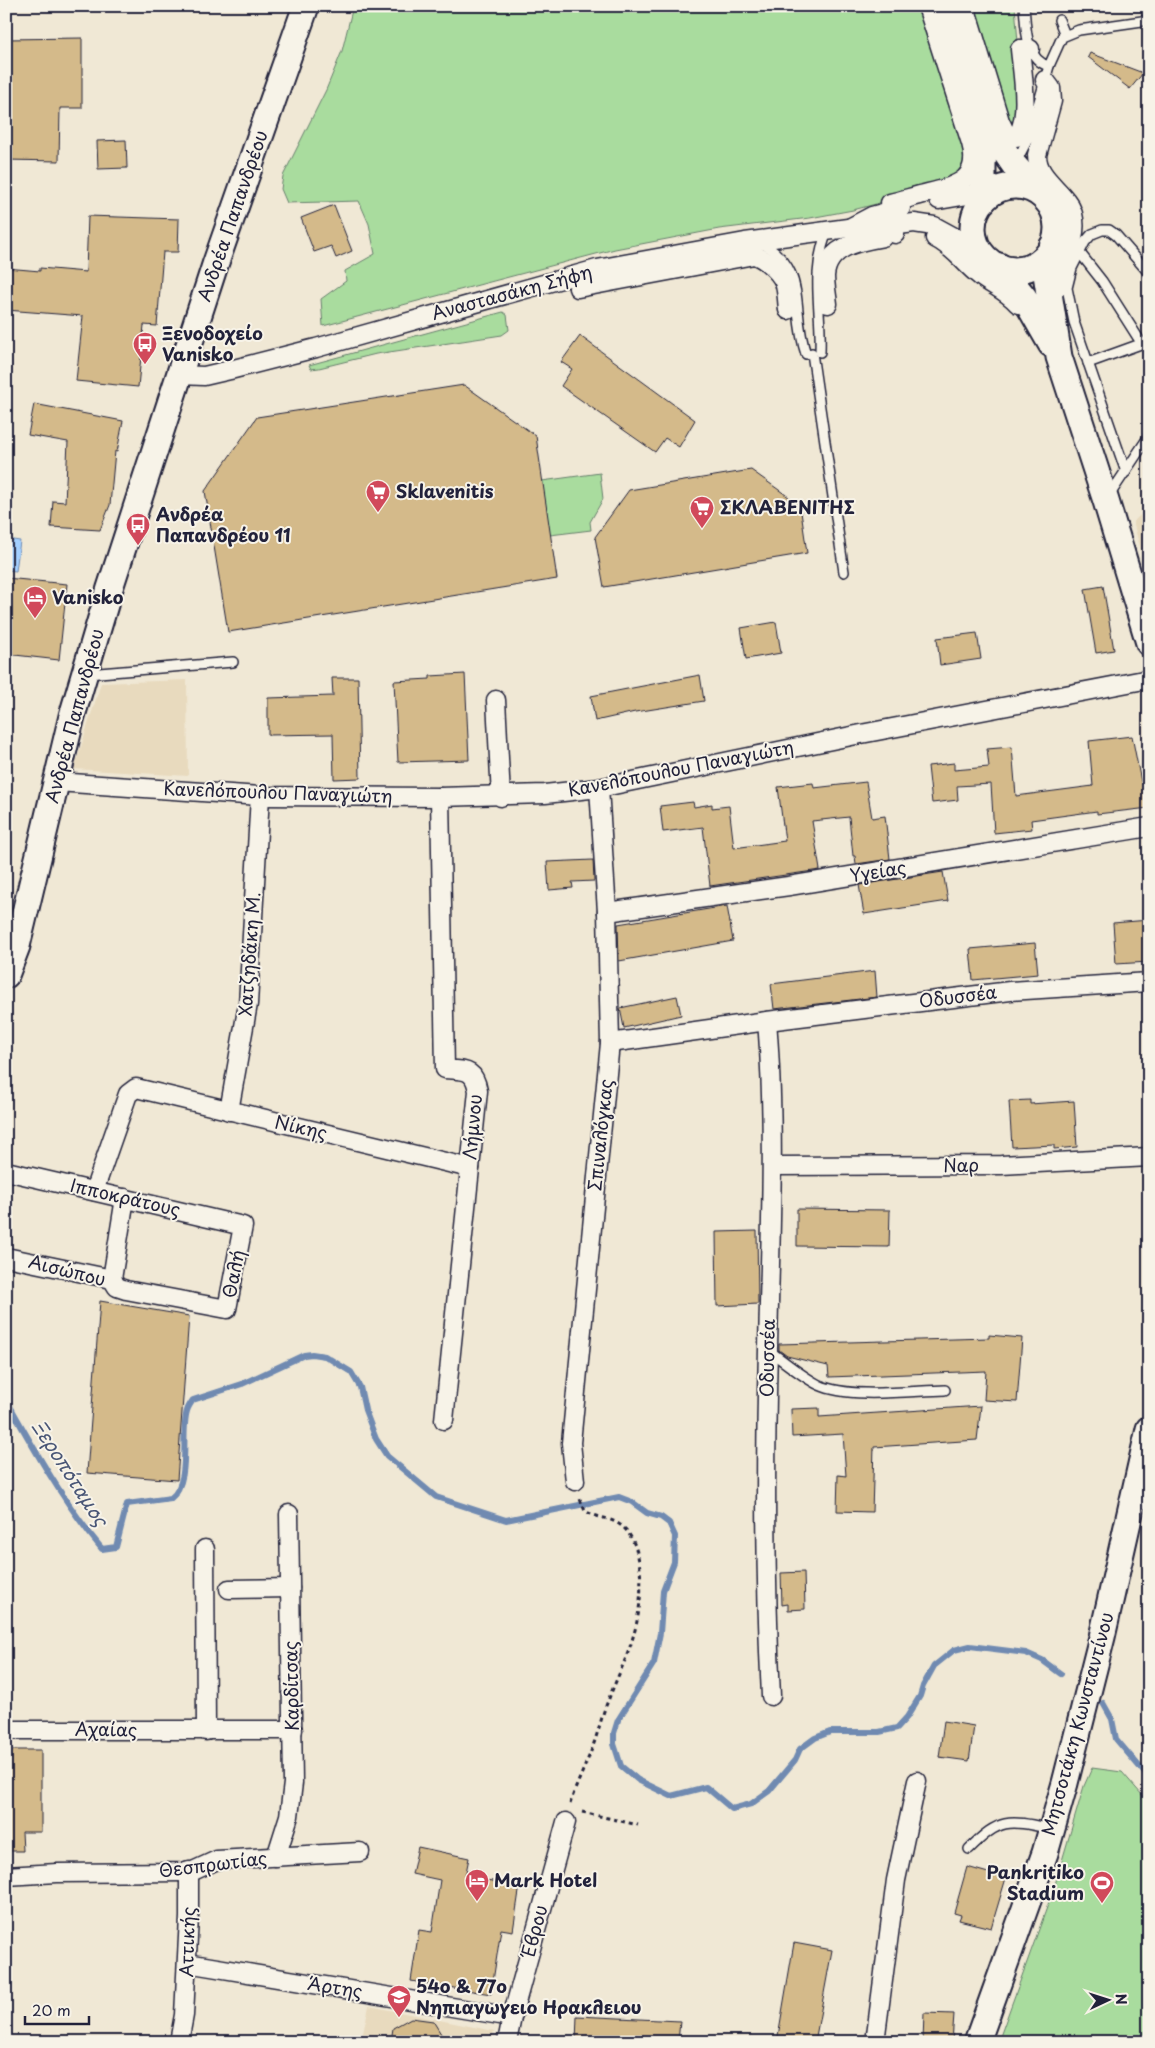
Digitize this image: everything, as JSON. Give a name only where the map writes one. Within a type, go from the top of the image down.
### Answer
[{"type":"street","name":"Ανδρέα Παπανδρέου","points":[[6,975],[84,674],[110,588],[215,265],[306,6]]},
{"type":"street","points":[[927,6],[981,114],[1014,165],[1050,206],[1056,219],[1056,234],[1039,300],[1106,501],[1149,643]]},
{"type":"street","points":[[893,223],[890,203],[949,188],[961,182],[970,173],[973,164],[973,152],[981,114],[947,6]]},
{"type":"street","points":[[965,6],[981,114],[988,195],[977,211],[973,229],[975,240],[989,259],[1017,287],[1039,300]]},
{"type":"street","points":[[981,114],[1007,136],[1016,136],[1022,126],[1024,111],[1020,49],[1030,49]]},
{"type":"street","points":[[893,223],[912,233],[937,239],[954,251],[976,274],[1003,290],[1020,306],[1056,293],[1058,270],[1070,249],[1074,232],[1073,214],[1068,204],[1044,175],[1037,161],[1052,101],[1052,88],[1047,73]]},
{"type":"street","points":[[828,304],[826,268],[839,250],[893,223],[954,197],[988,195],[1008,187],[1020,186],[1031,189],[1041,196]]},
{"type":"street","name":"Αναστασάκη Σήφη","points":[[179,375],[204,376],[240,368],[597,269],[757,240],[848,228],[868,229],[893,223]]},
{"type":"street","points":[[893,223],[929,225],[946,232],[989,259],[1013,270],[1032,266],[1044,259],[1052,247]]},
{"type":"street","points":[[578,288],[754,255],[781,278],[785,285],[788,310]]},
{"type":"street","name":"Κανελόπουλου Παναγιώτη","points":[[57,782],[260,796],[501,797],[599,788],[861,734],[1149,679]]},
{"type":"street","points":[[496,700],[501,797]]},
{"type":"street","name":"Σπιναλόγκας","points":[[576,1488],[571,1443],[610,1043],[607,912],[599,788]]},
{"type":"street","name":"Χατζηδάκη Μ.","points":[[229,1111],[248,1004],[260,796]]},
{"type":"street","name":"Λήμνου","points":[[440,797],[445,1069],[465,1071],[475,1078],[478,1091],[444,1420]]},
{"type":"street","name":"Υγείας","points":[[607,912],[789,886],[1149,828]]},
{"type":"street","name":"Οδυσσέα","points":[[610,1043],[767,1021],[1010,991],[1149,982]]},
{"type":"street","name":"Οδυσσέα","points":[[767,1021],[772,1100],[773,1166],[768,1350],[767,1606],[771,1696]]},
{"type":"street","name":"Νίκης","points":[[94,1191],[125,1101],[132,1089],[136,1088],[470,1168]]},
{"type":"street","name":"Ναρ","points":[[773,1166],[1001,1165],[1149,1157]]},
{"type":"street","name":"Ιπποκράτους","points":[[6,1171],[243,1226]]},
{"type":"street","points":[[112,1279],[126,1198]]},
{"type":"street","name":"Θαλή","points":[[214,1306],[227,1309],[243,1226]]},
{"type":"street","name":"Αισώπου","points":[[6,1257],[112,1279],[117,1287],[122,1289],[214,1306]]},
{"type":"street","name":"Μητσοτάκη Κωνσταντίνου","points":[[977,2042],[1045,1853],[1065,1783],[1102,1637],[1148,1436]]},
{"type":"street","name":"Καρδίτσας","points":[[276,1857],[288,1824],[292,1799],[293,1730],[289,1514]]},
{"type":"street","points":[[205,1550],[206,1731]]},
{"type":"street","points":[[229,1589],[290,1588]]},
{"type":"street","name":"Αχαίας","points":[[6,1730],[293,1730]]},
{"type":"street","points":[[875,2042],[896,1880],[917,1781]]},
{"type":"street","name":"Έβρου","points":[[508,2042],[512,2017],[567,1815]]},
{"type":"street","name":"Θεσπρωτίας","points":[[6,1876],[56,1873],[189,1871],[217,1860],[360,1852]]},
{"type":"street","name":"Αττικής","points":[[179,2042],[184,2015],[189,1871]]},
{"type":"street","name":"Άρτης","points":[[187,1963],[512,2017]]},
{"type":"lane","points":[[1024,6],[1030,49],[1047,73]]},
{"type":"lane","points":[[1059,20],[1065,35]]},
{"type":"lane","points":[[1014,165],[1029,137],[1047,73],[1057,46],[1065,35],[1079,30],[1149,20]]},
{"type":"lane","points":[[1126,472],[1071,312],[1067,294],[1070,275],[1085,242],[1092,234],[1106,229],[1116,235],[1149,273]]},
{"type":"lane","points":[[827,231],[820,251],[817,276],[813,353],[844,572]]},
{"type":"lane","points":[[757,240],[783,259],[792,274],[800,332],[813,353]]},
{"type":"lane","points":[[1080,253],[1146,343],[1088,363]]},
{"type":"lane","points":[[1106,501],[1149,436]]},
{"type":"lane","points":[[84,674],[233,662]]},
{"type":"lane","points":[[768,1350],[817,1384],[830,1389],[852,1393],[944,1390]]},
{"type":"lane","points":[[968,1849],[982,1836],[1000,1825],[1017,1822],[1051,1829]]},
{"type":"path","points":[[576,1488],[583,1509],[590,1514],[610,1518],[626,1531],[637,1552],[641,1584],[634,1637],[607,1702],[596,1738],[579,1777],[567,1815],[638,1825]]},
{"type":"shaded area","points":[[1149,507],[1149,579],[1133,522]]},
{"type":"shaded area","points":[[187,680],[188,776],[74,769],[101,683]]},
{"type":"shaded area","name":"54ο & 77ο Νηπιαγωγειο Ηρακλειου","points":[[369,2006],[494,2031],[491,2042],[361,2042]]},
{"type":"green space","points":[[353,6],[924,6],[969,166],[941,187],[853,210],[810,218],[719,229],[615,249],[323,326],[321,299],[346,281],[345,271],[375,254],[369,224],[359,201],[287,203],[281,189],[283,176],[326,90],[342,51]]},
{"type":"green space","points":[[968,6],[1015,6],[1023,103],[1011,135]]},
{"type":"green space","points":[[503,312],[507,315],[509,330],[502,335],[376,354],[319,368],[311,369],[309,365]]},
{"type":"green space","points":[[600,473],[603,499],[590,522],[591,530],[550,535],[542,481]]},
{"type":"green space","name":"Pankritiko Stadium","points":[[1092,1768],[1122,1772],[1149,1803],[1149,2042],[998,2042],[1054,1888],[1084,1786]]},
{"type":"water","points":[[6,539],[20,541],[16,571],[6,570]]},
{"type":"building","points":[[82,38],[82,108],[60,108],[59,161],[6,160],[6,39]]},
{"type":"building","points":[[1090,53],[1143,73],[1130,89],[1088,57]]},
{"type":"building","points":[[126,140],[127,168],[98,169],[97,141]]},
{"type":"building","points":[[334,205],[352,251],[336,258],[331,246],[314,252],[301,218]]},
{"type":"building","points":[[88,216],[179,219],[178,252],[163,252],[157,326],[144,325],[138,387],[76,381],[83,316],[6,310],[6,268],[40,271],[40,268],[86,272]]},
{"type":"building","points":[[580,336],[695,420],[679,447],[665,438],[655,452],[561,386],[572,369],[561,362]]},
{"type":"building","name":"Sklavenitis","points":[[464,385],[536,436],[557,579],[228,632],[205,491],[257,417]]},
{"type":"building","points":[[34,404],[123,421],[117,452],[115,451],[110,505],[100,530],[51,527],[53,501],[65,502],[68,442],[28,435]]},
{"type":"building","name":"ΣΚΛΑΒΕΝΙΤΗΣ","points":[[751,470],[800,505],[807,553],[604,587],[595,537],[629,490]]},
{"type":"building","name":"Vanisko","points":[[6,578],[67,584],[59,660],[6,654]]},
{"type":"building","points":[[1103,586],[1114,650],[1096,653],[1085,589]]},
{"type":"building","points":[[776,622],[781,653],[746,659],[741,628]]},
{"type":"building","points":[[977,633],[981,659],[940,665],[937,638]]},
{"type":"building","points":[[465,674],[469,760],[398,762],[394,681],[430,679],[430,676]]},
{"type":"building","points":[[700,675],[704,701],[635,712],[595,721],[591,696]]},
{"type":"building","points":[[332,678],[358,678],[360,778],[334,779],[333,734],[268,735],[268,698],[333,696]]},
{"type":"building","points":[[1132,736],[1141,782],[1149,782],[1149,808],[1097,814],[1097,811],[1031,820],[1032,829],[994,833],[991,784],[957,786],[958,800],[932,803],[928,766],[954,763],[954,770],[989,767],[987,749],[1012,747],[1016,796],[1093,786],[1089,741]]},
{"type":"building","points":[[866,782],[872,818],[885,816],[890,859],[856,864],[855,856],[853,856],[849,817],[812,821],[820,870],[710,886],[703,827],[663,832],[660,806],[693,802],[694,807],[712,804],[712,808],[729,806],[734,848],[785,841],[778,787],[813,783],[814,788]]},
{"type":"building","points":[[593,860],[594,881],[572,882],[573,888],[549,890],[547,862]]},
{"type":"building","points":[[943,872],[948,901],[864,914],[859,885]]},
{"type":"building","points":[[727,906],[733,941],[619,961],[618,924]]},
{"type":"building","points":[[1149,920],[1149,962],[1116,964],[1113,923]]},
{"type":"building","points":[[1035,943],[1038,974],[973,980],[970,949]]},
{"type":"building","points":[[875,971],[877,997],[774,1009],[771,984]]},
{"type":"building","points":[[677,996],[681,1015],[624,1028],[620,1008]]},
{"type":"building","points":[[1030,1100],[1030,1104],[1074,1101],[1077,1147],[1054,1149],[1054,1145],[1012,1147],[1009,1101]]},
{"type":"building","points":[[797,1209],[890,1210],[889,1247],[797,1246]]},
{"type":"building","points":[[757,1231],[758,1304],[717,1306],[716,1232]]},
{"type":"building","points":[[100,1301],[189,1316],[177,1480],[87,1473]]},
{"type":"building","points":[[989,1335],[1022,1338],[1017,1402],[984,1400],[986,1371],[829,1377],[828,1366],[787,1356],[779,1350],[779,1344],[989,1338]]},
{"type":"building","points":[[981,1406],[977,1440],[874,1447],[872,1512],[837,1511],[838,1475],[846,1476],[843,1434],[792,1437],[791,1409],[819,1408],[819,1417]]},
{"type":"building","points":[[804,1572],[805,1609],[788,1610],[788,1604],[782,1605],[781,1573]]},
{"type":"building","points":[[944,1721],[974,1726],[969,1761],[939,1757]]},
{"type":"building","points":[[6,1750],[41,1750],[41,1832],[22,1832],[23,1851],[6,1851]]},
{"type":"building","points":[[418,1847],[469,1858],[465,1877],[520,1885],[513,1931],[501,1929],[491,1994],[411,1981],[419,1930],[432,1932],[440,1880],[412,1874]]},
{"type":"building","points":[[967,1867],[1006,1878],[991,1928],[959,1920],[961,1915],[954,1913]]},
{"type":"building","points":[[794,1943],[832,1950],[815,2042],[777,2042]]},
{"type":"building","points":[[924,2013],[954,2014],[952,2042],[923,2042]]},
{"type":"building","points":[[577,2016],[680,2021],[678,2042],[576,2042]]},
{"type":"building","points":[[411,2018],[433,2021],[446,2042],[391,2042],[393,2028]]},
{"type":"waterway","name":"Ξεροπόταμος","points":[[6,1399],[63,1495],[102,1549],[116,1547],[127,1504],[171,1498],[177,1491],[183,1469],[185,1420],[187,1410],[193,1400],[242,1384],[304,1355],[312,1354],[325,1356],[351,1372],[360,1387],[365,1410],[376,1439],[387,1456],[436,1497],[506,1520],[619,1497],[632,1502],[647,1513],[661,1517],[669,1523],[675,1536],[674,1562],[663,1591],[660,1633],[654,1663],[618,1720],[614,1733],[614,1744],[621,1766],[638,1780],[671,1796],[706,1787],[732,1809],[751,1804],[769,1791],[795,1760],[800,1749],[815,1738],[830,1732],[879,1732],[897,1728],[907,1717],[920,1696],[923,1686],[934,1666],[954,1650],[970,1646],[1026,1653],[1042,1660],[1061,1674]]},
{"type":"waterway","name":"Ξεροπόταμος","points":[[1103,1703],[1112,1719],[1116,1739],[1149,1778]]},
{"type":"place","name":"Ξενοδοχείο Vanisko","points":[[145,365]]},
{"type":"place","name":"Sklavenitis","points":[[378,513]]},
{"type":"place","name":"ΣΚΛΑΒΕΝΙΤΗΣ","points":[[702,529]]},
{"type":"place","name":"Ανδρέα Παπανδρέου 11","points":[[138,546]]},
{"type":"place","name":"Vanisko","points":[[35,619]]},
{"type":"place","name":"Mark Hotel","points":[[477,1902]]},
{"type":"place","name":"Pankritiko Stadium","points":[[1102,1904]]},
{"type":"place","name":"54ο & 77ο Νηπιαγωγειο Ηρακλειου","points":[[399,2018]]}]
